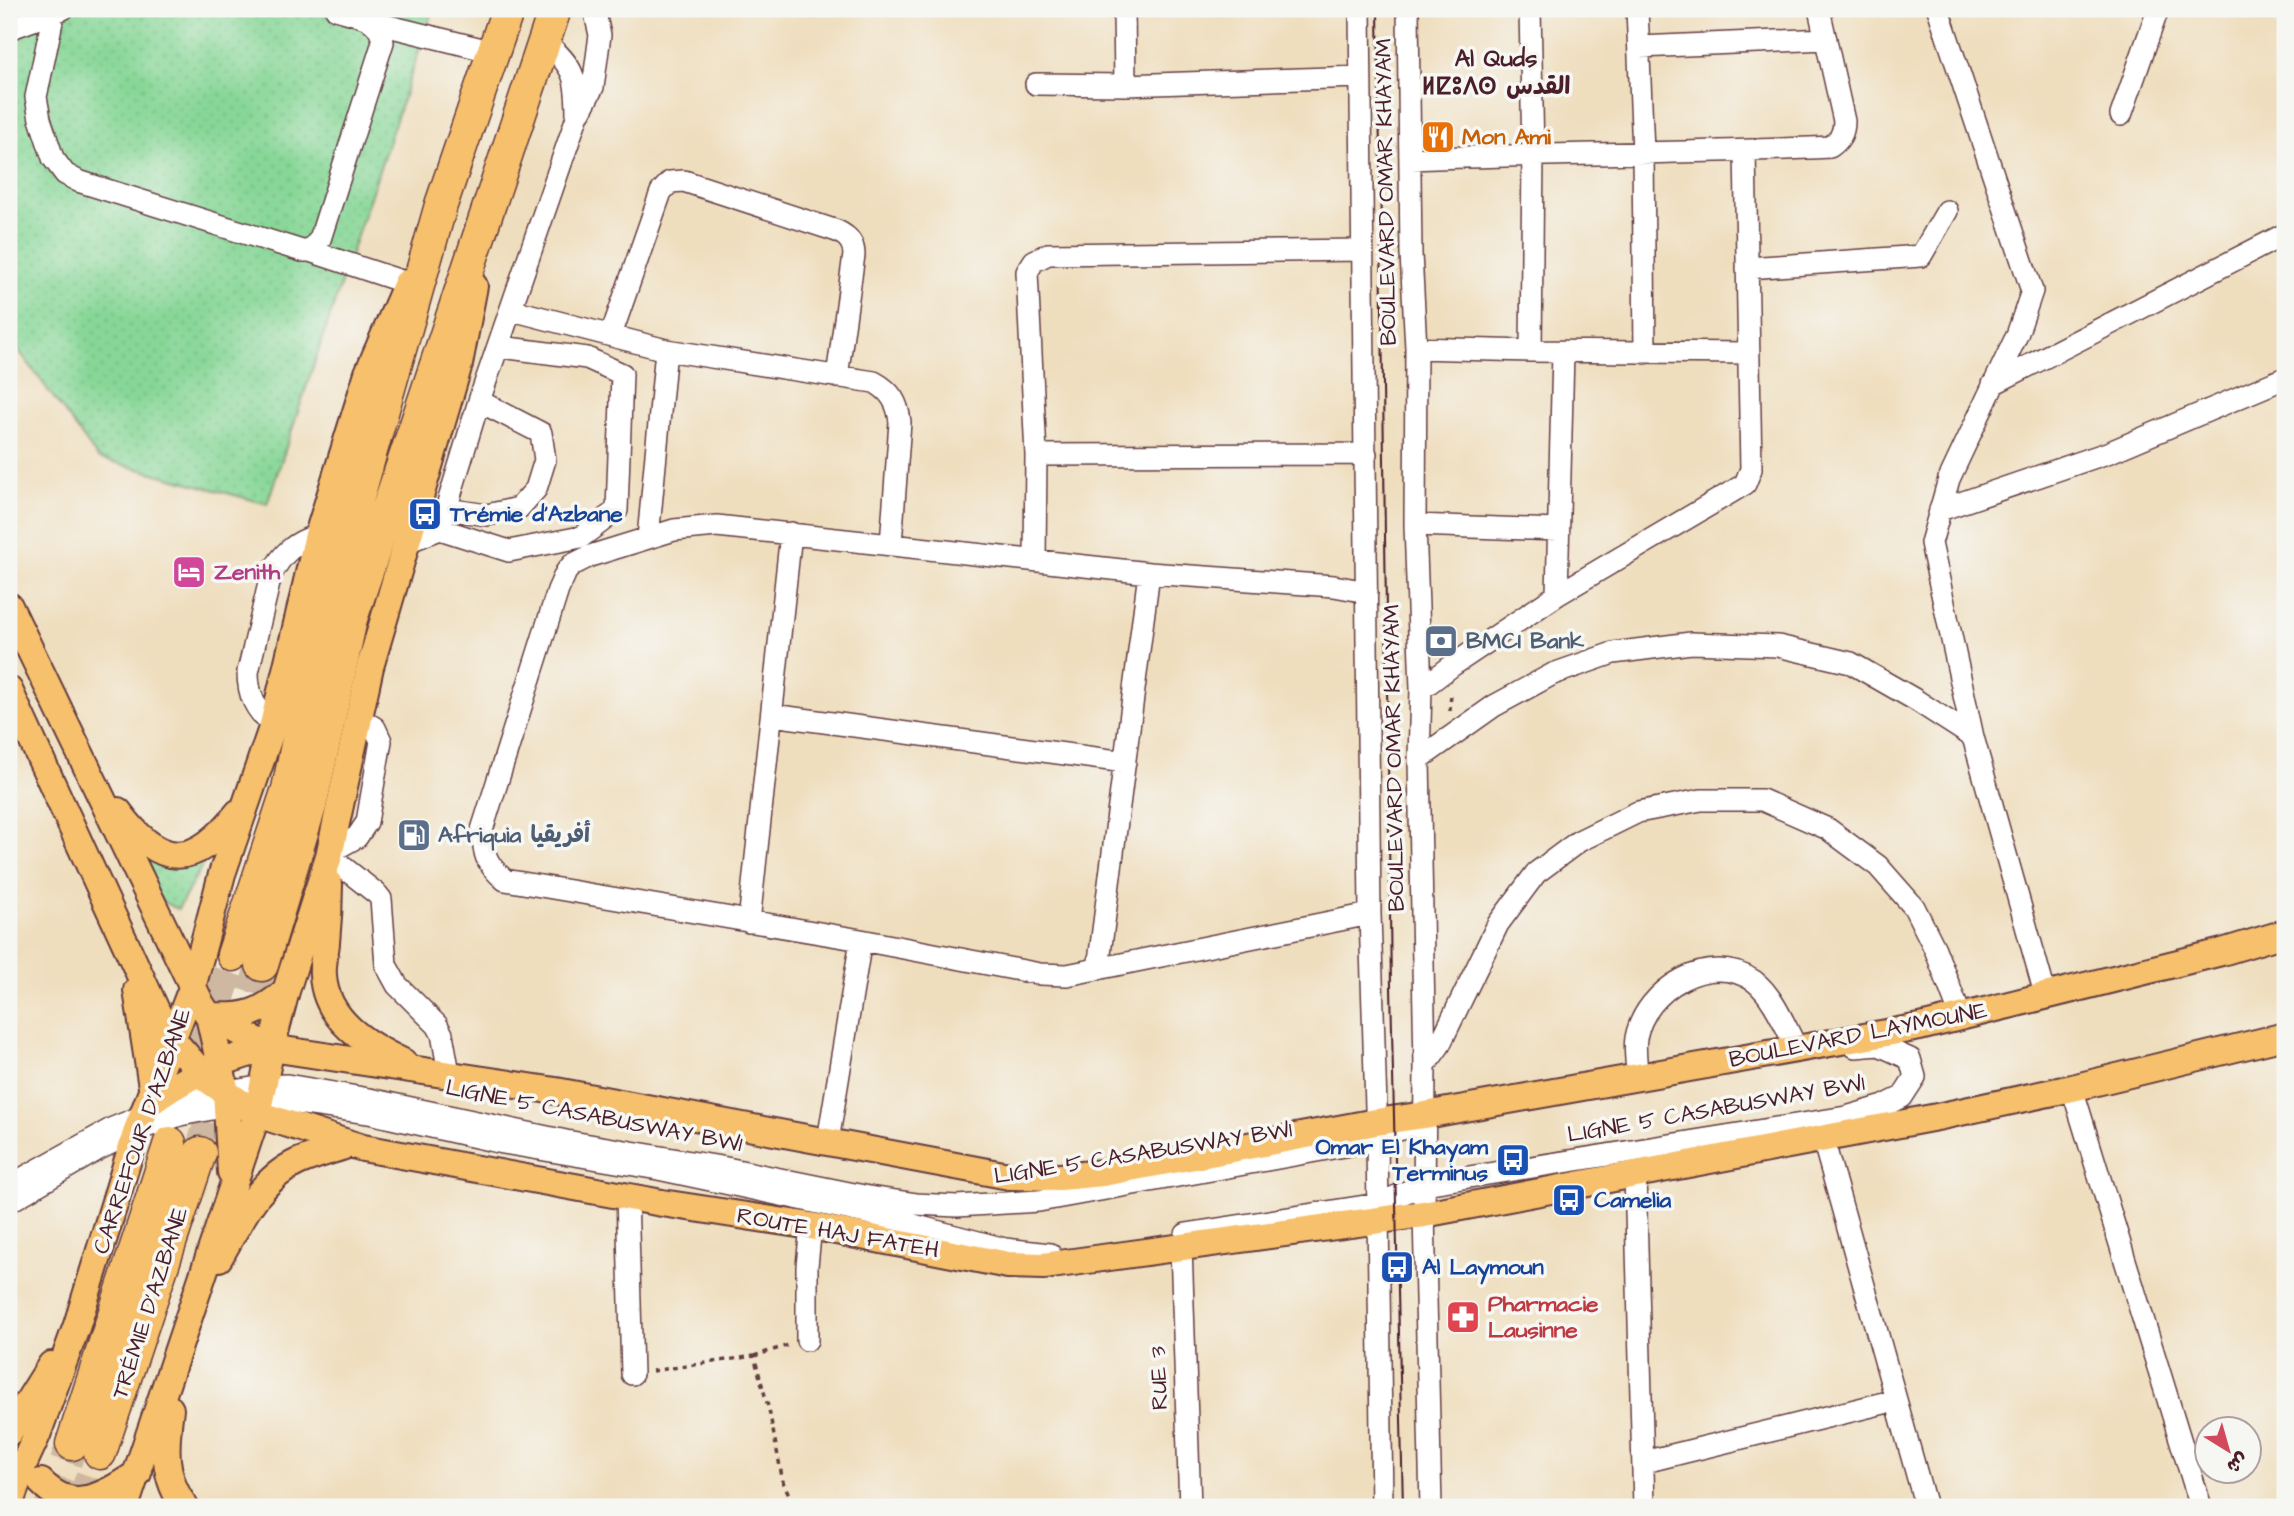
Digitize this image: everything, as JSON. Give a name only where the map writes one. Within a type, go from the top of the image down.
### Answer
[{"type":"highway","points":[[508,9],[442,205],[321,627],[288,789],[248,960],[310,806],[351,620],[555,9]]},
{"type":"highway","name":"TRÉMIE D'AZBANE","points":[[170,1143],[86,1448],[200,1153]]},
{"type":"main road","points":[[195,1004],[222,874],[273,725],[318,535],[368,373],[442,205]]},
{"type":"main road","points":[[125,1507],[231,1188],[246,1101],[271,1048],[286,991],[329,856],[370,667],[459,364],[486,216]]},
{"type":"main road","points":[[9,606],[90,773],[195,1004],[210,1066]]},
{"type":"main road","points":[[9,690],[161,1021],[172,1039],[210,1066],[246,1101]]},
{"type":"main road","points":[[90,773],[134,832],[149,846],[166,854],[182,855],[202,848],[221,835],[246,803]]},
{"type":"main road","points":[[329,856],[329,909],[323,976],[328,998],[342,1023],[366,1042],[420,1071]]},
{"type":"main road","name":"BOULEVARD LAYMOUNE","points":[[1425,1119],[1637,1076],[1889,1033],[2222,953],[2285,933]]},
{"type":"main road","points":[[131,957],[166,996],[236,1017],[250,1014],[272,1003],[286,991]]},
{"type":"main road","points":[[131,957],[145,1110]]},
{"type":"main road","name":"CARREFOUR D'AZBANE","points":[[9,1506],[76,1325],[145,1110],[172,1039],[195,1004],[271,1048]]},
{"type":"main road","points":[[1424,1214],[1824,1139],[2072,1088],[2285,1036]]},
{"type":"main road","points":[[145,1110],[171,1086],[210,1066],[271,1048],[449,1073],[1009,1176],[1060,1177],[1103,1173],[1376,1131],[1425,1119]]},
{"type":"main road","name":"ROUTE HAJ FATEH","points":[[246,1101],[363,1148],[662,1203],[811,1226],[1007,1265],[1044,1266],[1181,1247],[1378,1212],[1424,1214]]},
{"type":"main road","points":[[193,1302],[263,1187],[276,1175],[297,1163],[350,1144]]},
{"type":"main road","points":[[9,1432],[76,1325]]},
{"type":"main road","points":[[178,1349],[166,1437],[167,1466],[174,1493],[185,1507]]},
{"type":"main road","points":[[37,1435],[37,1460],[49,1507]]},
{"type":"main road","points":[[41,1482],[59,1499],[85,1504],[99,1499],[138,1473]]},
{"type":"main road","points":[[104,1507],[138,1473]]},
{"type":"street","points":[[336,9],[376,23],[494,52]]},
{"type":"street","points":[[443,519],[479,401],[500,347],[577,117],[593,87],[600,35],[594,9]]},
{"type":"street","points":[[1124,9],[1125,85]]},
{"type":"street","name":"BOULEVARD OMAR KHAYAM","points":[[1360,9],[1370,914],[1382,1507]]},
{"type":"street","name":"BOULEVARD OMAR KHAYAM","points":[[1409,9],[1411,254],[1416,348],[1415,525],[1421,689],[1419,759],[1425,1065],[1424,1214],[1431,1507]]},
{"type":"street","points":[[1530,9],[1531,351]]},
{"type":"street","points":[[1637,9],[1643,152],[1645,353]]},
{"type":"street","points":[[1411,159],[1532,154],[1745,152],[1830,147],[1844,131],[1844,121],[1819,9]]},
{"type":"street","points":[[1938,9],[2032,291],[2017,334],[1949,479],[1931,543],[1973,737],[2046,997]]},
{"type":"street","points":[[2121,115],[2158,9]]},
{"type":"street","points":[[9,29],[59,10]]},
{"type":"street","points":[[59,10],[36,97],[53,158],[65,174],[78,181],[407,283]]},
{"type":"street","points":[[310,251],[320,239],[383,42],[376,23]]},
{"type":"street","points":[[1639,47],[1826,39]]},
{"type":"street","points":[[544,41],[563,57],[577,83],[577,117]]},
{"type":"street","points":[[1036,84],[1125,85],[1360,77]]},
{"type":"street","points":[[1421,689],[1557,595],[1745,484],[1751,469],[1745,152]]},
{"type":"street","points":[[611,335],[661,192],[670,182],[684,181],[837,231],[848,238],[854,248],[854,255],[837,376]]},
{"type":"street","points":[[1746,268],[1921,256],[1947,211]]},
{"type":"street","points":[[1993,384],[2285,234]]},
{"type":"street","points":[[1035,560],[1036,455],[1027,272],[1034,261],[1048,254],[1362,250]]},
{"type":"street","points":[[512,310],[666,350],[874,382],[887,391],[897,405],[900,422],[891,544]]},
{"type":"street","points":[[443,519],[509,551],[580,537],[617,510],[622,374],[587,358],[500,347]]},
{"type":"street","points":[[1416,348],[1748,353]]},
{"type":"street","points":[[648,538],[666,350]]},
{"type":"street","points":[[1557,595],[1563,352]]},
{"type":"street","points":[[1940,510],[2110,452],[2285,378]]},
{"type":"street","points":[[407,542],[443,519],[519,508],[536,489],[545,460],[541,433],[479,401]]},
{"type":"street","points":[[1036,455],[1366,454]]},
{"type":"street","points":[[1415,525],[1558,530]]},
{"type":"street","points":[[1367,592],[1334,586],[1149,573],[716,526],[674,530],[590,556],[572,565],[566,572],[482,831],[484,855],[492,869],[505,880],[861,940],[1040,974],[1067,975],[1370,914]]},
{"type":"street","points":[[749,922],[791,533]]},
{"type":"street","points":[[273,725],[257,709],[248,687],[248,672],[271,575],[278,561],[289,549],[318,535]]},
{"type":"street","points":[[1098,969],[1149,573]]},
{"type":"street","points":[[1419,759],[1494,706],[1553,674],[1614,653],[1691,643],[1778,646],[1851,663],[1973,737]]},
{"type":"street","points":[[772,715],[1125,762]]},
{"type":"street","points":[[1425,1065],[1438,1046],[1498,924],[1536,873],[1579,841],[1638,812],[1701,800],[1762,800],[1828,828],[1878,866],[1914,907],[1935,949],[1961,1017]]},
{"type":"street","points":[[329,856],[381,899],[385,954],[390,976],[437,1025],[442,1034],[449,1073]]},
{"type":"street","points":[[828,1141],[861,940]]},
{"type":"street","points":[[1637,1076],[1636,1038],[1644,1017],[1661,993],[1687,976],[1711,970],[1735,972],[1755,982],[1776,1008],[1797,1049]]},
{"type":"street","name":"LIGNE 5 CASABUSWAY BW1","points":[[9,1186],[145,1110],[172,1104],[290,1102],[369,1113],[503,1143],[658,1169],[871,1214],[984,1245],[1027,1253],[1068,1253],[1378,1212],[1425,1184],[1846,1117],[1884,1106],[1902,1097],[1915,1077],[1909,1059],[1879,1045],[1842,1047],[1425,1119]]},
{"type":"street","name":"LIGNE 5 CASABUSWAY BW1","points":[[246,1101],[287,1084],[874,1198],[957,1206],[1040,1201],[1376,1131]]},
{"type":"street","points":[[2072,1088],[2201,1507]]},
{"type":"street","name":"LIGNE 5 CASABUSWAY BW1","points":[[9,1202],[99,1149],[145,1110]]},
{"type":"street","points":[[1824,1139],[1926,1507]]},
{"type":"street","points":[[1635,1174],[1644,1507]]},
{"type":"street","points":[[626,1195],[632,1374]]},
{"type":"street","points":[[807,1340],[807,1266],[811,1226]]},
{"type":"street","name":"RUE 3","points":[[1181,1247],[1190,1507]]},
{"type":"street","points":[[1644,1462],[1896,1400]]},
{"type":"path","points":[[1449,737],[1453,665]]},
{"type":"path","points":[[632,1374],[754,1356],[807,1340]]},
{"type":"path","points":[[754,1356],[769,1410],[783,1482],[795,1507]]},
{"type":"green space","points":[[26,9],[433,9],[267,504],[98,458],[9,337],[9,14]]},
{"type":"green space","points":[[136,851],[209,853],[178,909],[162,902]]},
{"type":"tunnel","points":[[187,1093],[233,955]]},
{"type":"tunnel","points":[[238,1039],[262,965]]},
{"type":"tunnel","points":[[200,1153],[224,1081]]},
{"type":"tunnel","points":[[50,1507],[72,1444]]},
{"type":"tunnel","points":[[81,1507],[100,1453]]},
{"type":"tram line","points":[[1378,9],[1391,987],[1403,1507]]},
{"type":"place","name":"Mon Ami","points":[[1438,137]]},
{"type":"place","name":"Trémie d'Azbane","points":[[425,514]]},
{"type":"place","name":"Zenith","points":[[189,572]]},
{"type":"place","name":"BMCI Bank","points":[[1441,641]]},
{"type":"place","name":"Afriquia أفريقيا","points":[[414,835]]},
{"type":"place","name":"Omar El Khayam Terminus","points":[[1513,1160]]},
{"type":"place","name":"Camelia","points":[[1569,1200]]},
{"type":"place","name":"Al Laymoun","points":[[1397,1267]]},
{"type":"place","name":"Pharmacie Lausinne","points":[[1463,1317]]},
{"type":"district","name":"Al Quds ⵍⵇⵓⴷⵙ القدس","points":[[1496,73]]}]
